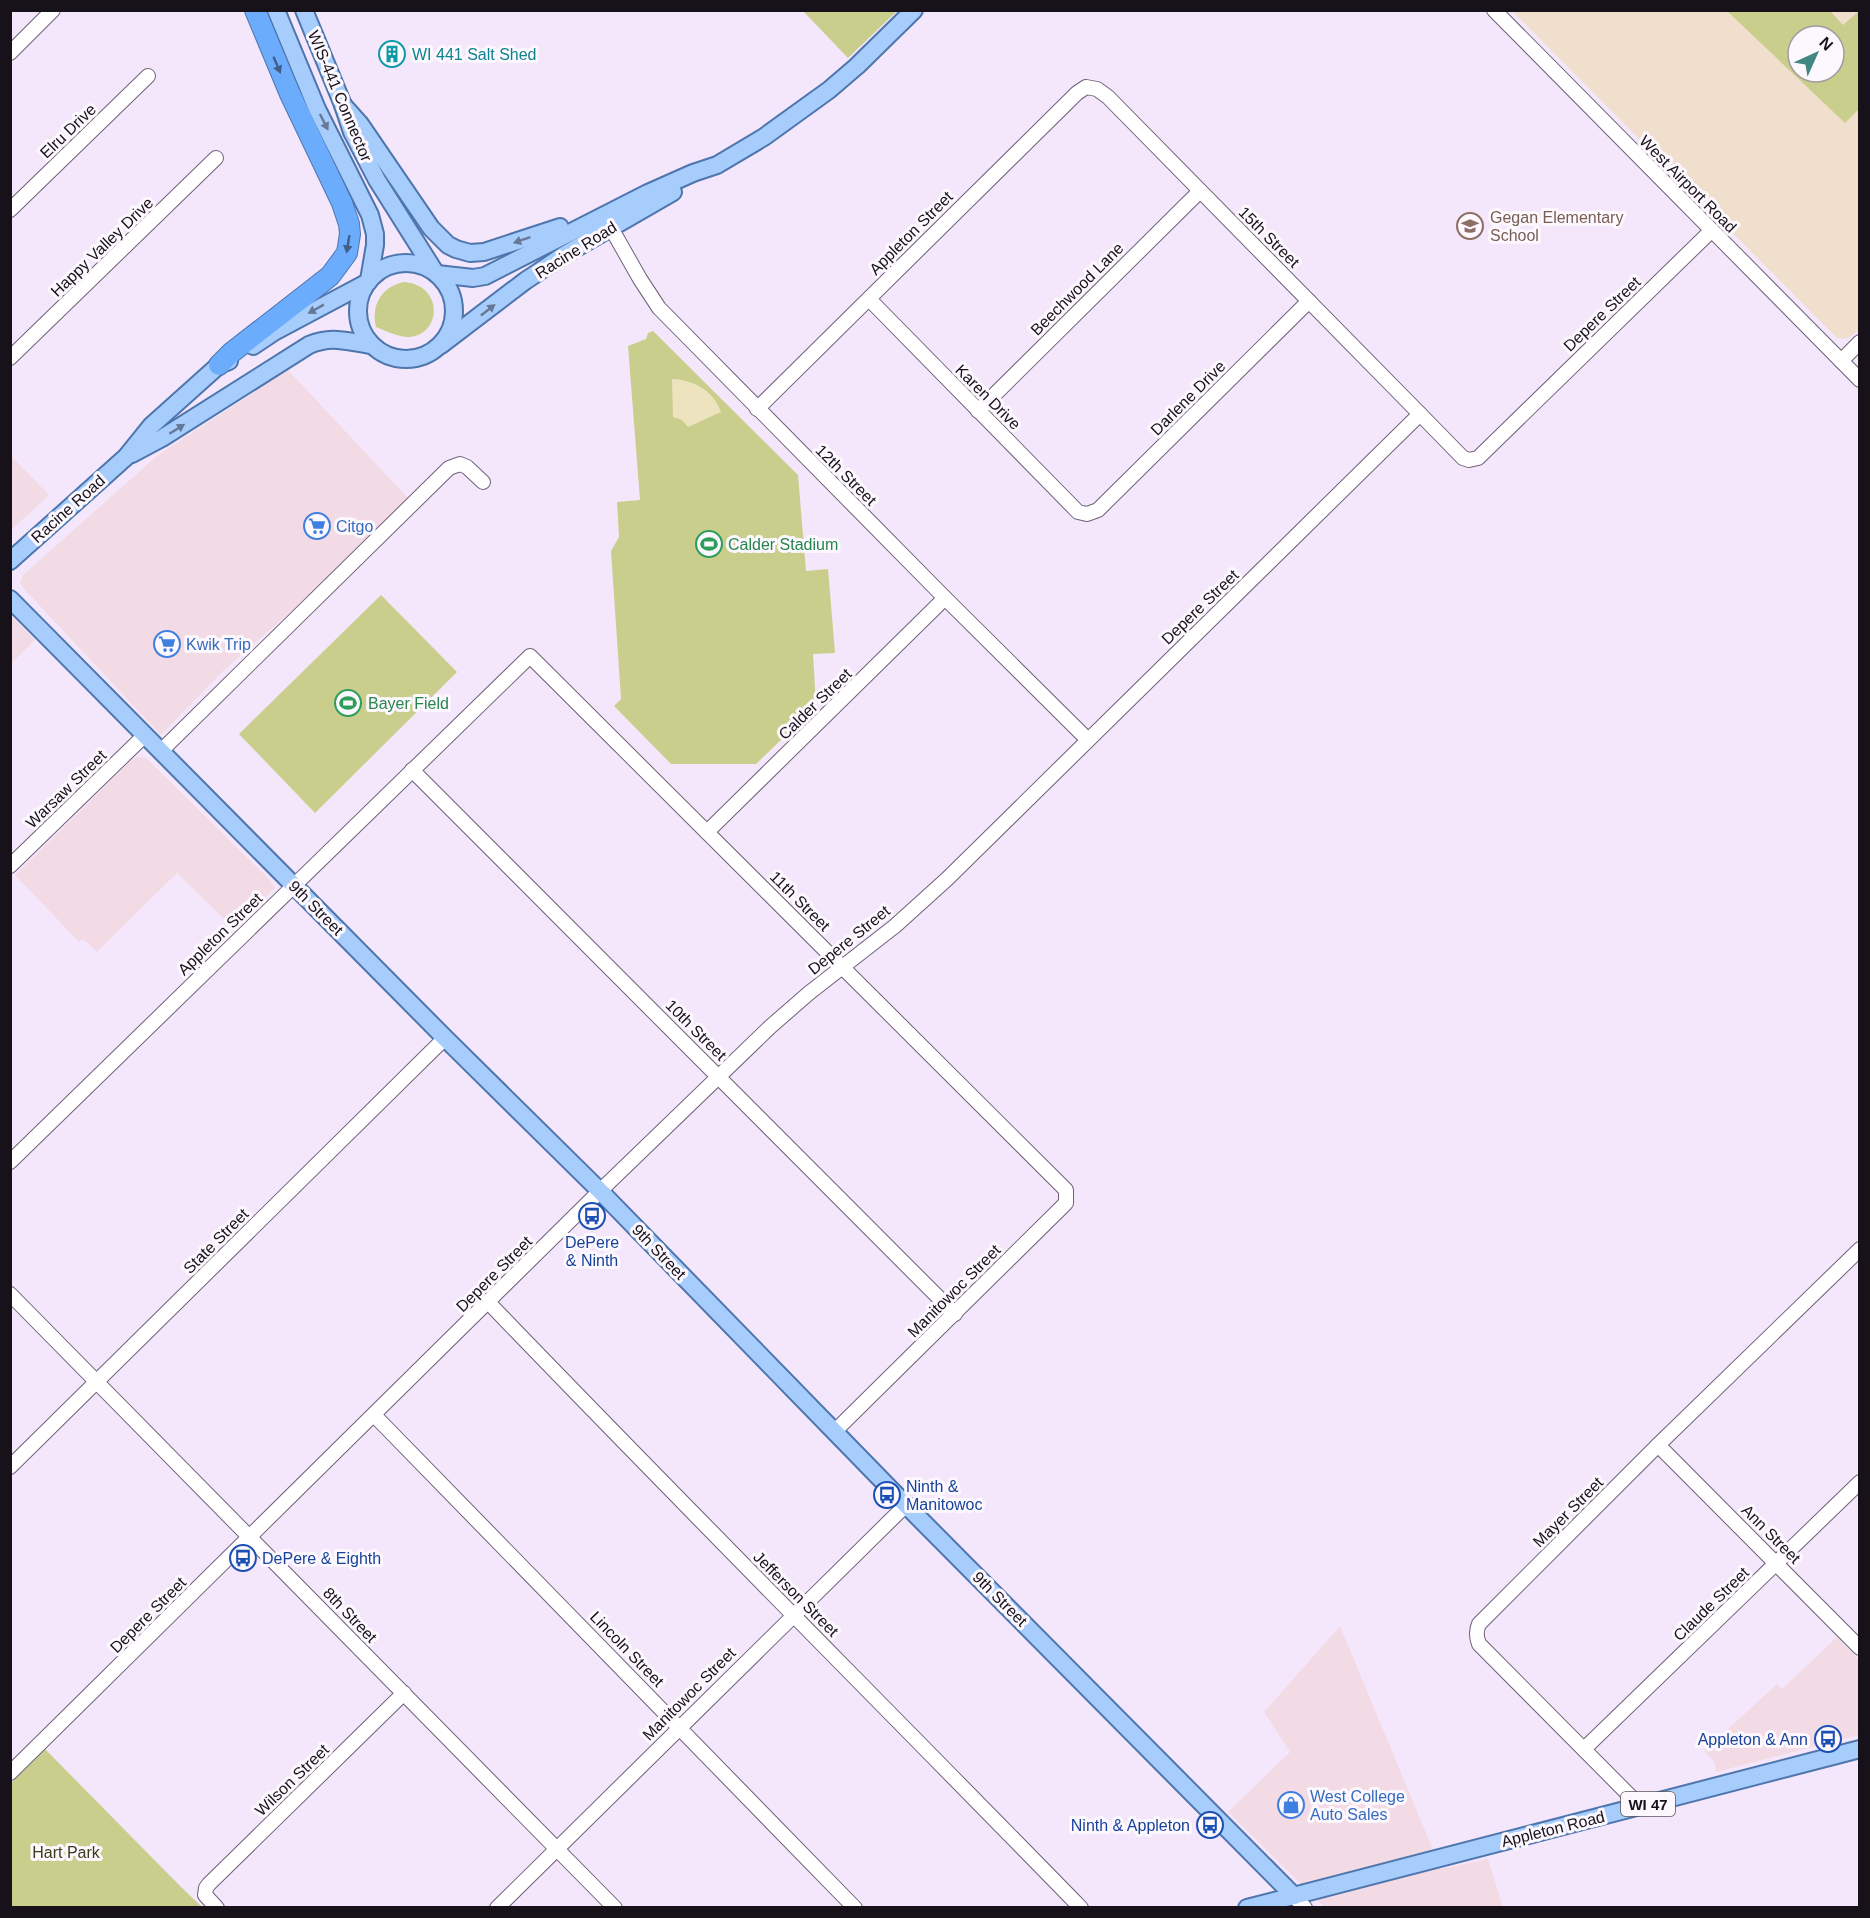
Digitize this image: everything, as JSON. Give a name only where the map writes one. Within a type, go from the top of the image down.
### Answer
[{"type":"highway","points":[[219,365],[231,353],[330,276],[347,253],[349,243],[350,224],[342,203],[290,94],[255,10]]},
{"type":"main road","name":"WIS-441 Connector","points":[[276,10],[317,109],[370,215],[375,234],[375,245],[368,281]]},
{"type":"main road","name":"WIS-441 Connector","points":[[304,10],[352,132],[377,180],[437,273]]},
{"type":"main road","name":"Racine Road","points":[[437,273],[472,278],[485,276],[650,198],[696,181],[717,165],[765,137],[806,109],[857,66],[914,10]]},
{"type":"main road","points":[[343,105],[360,124],[431,228],[442,240],[456,249],[470,253],[484,252],[554,230],[577,220],[604,220]]},
{"type":"main road","name":"Racine Road","points":[[441,345],[525,281],[564,255],[604,220]]},
{"type":"main road","points":[[394,264],[423,265],[437,273],[448,286],[455,309],[451,332],[441,345],[429,355],[414,359],[399,359],[384,354],[371,345],[363,334],[358,314],[361,294],[368,281],[380,270],[394,264]]},
{"type":"main road","name":"Racine Road","points":[[10,561],[126,458],[151,426],[219,365],[368,281]]},
{"type":"main road","name":"Racine Road","points":[[126,458],[162,438],[309,345],[337,339],[371,345]]},
{"type":"main road","name":"9th Street","points":[[10,599],[600,1191],[1300,1902]]},
{"type":"main road","name":"Appleton Road","points":[[1247,1908],[1300,1902],[1640,1806],[1860,1749]]},
{"type":"street","points":[[14,43],[53,10]]},
{"type":"street","name":"West Airport Road","points":[[1494,10],[1860,380]]},
{"type":"street","name":"Elru Drive","points":[[10,210],[148,76]]},
{"type":"street","name":"Appleton Street","points":[[758,409],[1077,93],[1086,87],[1092,87]]},
{"type":"street","name":"15th Street","points":[[1092,87],[1108,97],[1420,414]]},
{"type":"street","name":"Happy Valley Drive","points":[[10,358],[216,158]]},
{"type":"street","name":"Beechwood Lane","points":[[978,411],[1200,190]]},
{"type":"street","name":"12th Street","points":[[604,220],[659,308],[1088,740]]},
{"type":"street","name":"Depere Street","points":[[10,1773],[600,1191],[786,1012],[895,926],[947,879],[1420,414],[1463,458],[1469,460],[1478,458],[1711,231]]},
{"type":"street","name":"Karen Drive","points":[[869,299],[1078,512],[1087,514]]},
{"type":"street","name":"Darlene Drive","points":[[1087,514],[1098,510],[1309,301]]},
{"type":"street","points":[[1840,361],[1860,342]]},
{"type":"street","points":[[161,751],[449,468],[460,464],[467,467],[483,482]]},
{"type":"street","name":"Calder Street","points":[[707,832],[945,598]]},
{"type":"street","name":"Appleton Street","points":[[10,1162],[530,656]]},
{"type":"street","name":"11th Street","points":[[530,656],[1066,1190],[1067,1197]]},
{"type":"street","name":"Warsaw Street","points":[[10,866],[145,735]]},
{"type":"street","name":"10th Street","points":[[412,770],[955,1314]]},
{"type":"street","name":"State Street","points":[[10,1467],[445,1038]]},
{"type":"street","name":"Manitowoc Street","points":[[835,1431],[1066,1203],[1067,1197]]},
{"type":"street","name":"Mayer Street","points":[[1640,1806],[1479,1644],[1476,1630],[1481,1621],[1860,1249]]},
{"type":"street","name":"8th Street","points":[[10,1294],[615,1908]]},
{"type":"street","name":"Jefferson Street","points":[[488,1302],[681,1502],[794,1614],[1081,1908]]},
{"type":"street","name":"Lincoln Street","points":[[374,1415],[855,1908]]},
{"type":"street","name":"Ann Street","points":[[1659,1445],[1860,1648]]},
{"type":"street","name":"Claude Street","points":[[1584,1749],[1860,1482]]},
{"type":"street","name":"Manitowoc Street","points":[[497,1908],[906,1504]]},
{"type":"street","name":"Wilson Street","points":[[217,1908],[205,1895],[205,1891],[218,1875],[404,1694]]},
{"type":"shaded area","points":[[1512,11],[1859,11],[1859,330],[1843,339],[1837,338]]},
{"type":"shaded area","points":[[288,370],[408,498],[297,606],[222,672],[161,735],[20,583],[23,575],[158,455]]},
{"type":"shaded area","points":[[10,455],[49,495],[11,530],[10,530]]},
{"type":"shaded area","points":[[11,615],[35,640],[11,664]]},
{"type":"shaded area","points":[[138,757],[146,758],[269,879],[275,888],[233,928],[177,873],[97,952],[83,939],[79,942],[15,875],[131,761]]},
{"type":"shaded area","points":[[1340,1626],[1441,1869],[1488,1859],[1503,1907],[1324,1907],[1228,1812],[1290,1752],[1264,1712]]},
{"type":"shaded area","points":[[1837,1637],[1859,1660],[1859,1735],[1716,1772],[1715,1763],[1704,1751],[1777,1684],[1782,1689]]},
{"type":"green space","points":[[803,11],[897,11],[848,58]]},
{"type":"green space","points":[[1727,11],[1830,11],[1842,24],[1786,24],[1786,67]]},
{"type":"green space","points":[[1859,11],[1859,109],[1845,123],[1804,84],[1846,84],[1846,24],[1844,24]]},
{"type":"green space","points":[[404,282],[417,285],[426,292],[432,300],[434,310],[428,328],[420,334],[409,337],[396,335],[376,327],[375,319],[379,298],[389,288]]},
{"type":"green space","name":"Calder Stadium","points":[[653,331],[798,475],[806,571],[828,569],[835,653],[813,654],[816,706],[756,764],[671,764],[614,706],[621,699],[611,551],[619,537],[617,502],[640,500],[628,346],[646,339],[648,333]]},
{"type":"green space","name":"Bayer Field","points":[[381,595],[457,672],[315,813],[239,734]]},
{"type":"green space","name":"Hart Park","points":[[45,1749],[202,1907],[11,1907],[11,1783]]},
{"type":"sand","points":[[672,379],[688,381],[708,392],[718,404],[721,412],[688,427],[682,420],[673,417]]},
{"type":"place","name":"WI 441 Salt Shed","points":[[392,54]]},
{"type":"place","name":"Gegan Elementary School","points":[[1470,226]]},
{"type":"place","name":"Citgo","points":[[317,526]]},
{"type":"place","name":"Calder Stadium","points":[[709,544]]},
{"type":"place","name":"Kwik Trip","points":[[167,644]]},
{"type":"place","name":"Bayer Field","points":[[348,703]]},
{"type":"place","name":"DePere & Ninth","points":[[592,1216]]},
{"type":"place","name":"Ninth & Manitowoc","points":[[887,1495]]},
{"type":"place","name":"DePere & Eighth","points":[[243,1558]]},
{"type":"place","name":"Appleton & Ann","points":[[1828,1739]]},
{"type":"place","name":"West College Auto Sales","points":[[1291,1805]]},
{"type":"place","name":"Ninth & Appleton","points":[[1210,1825]]}]
